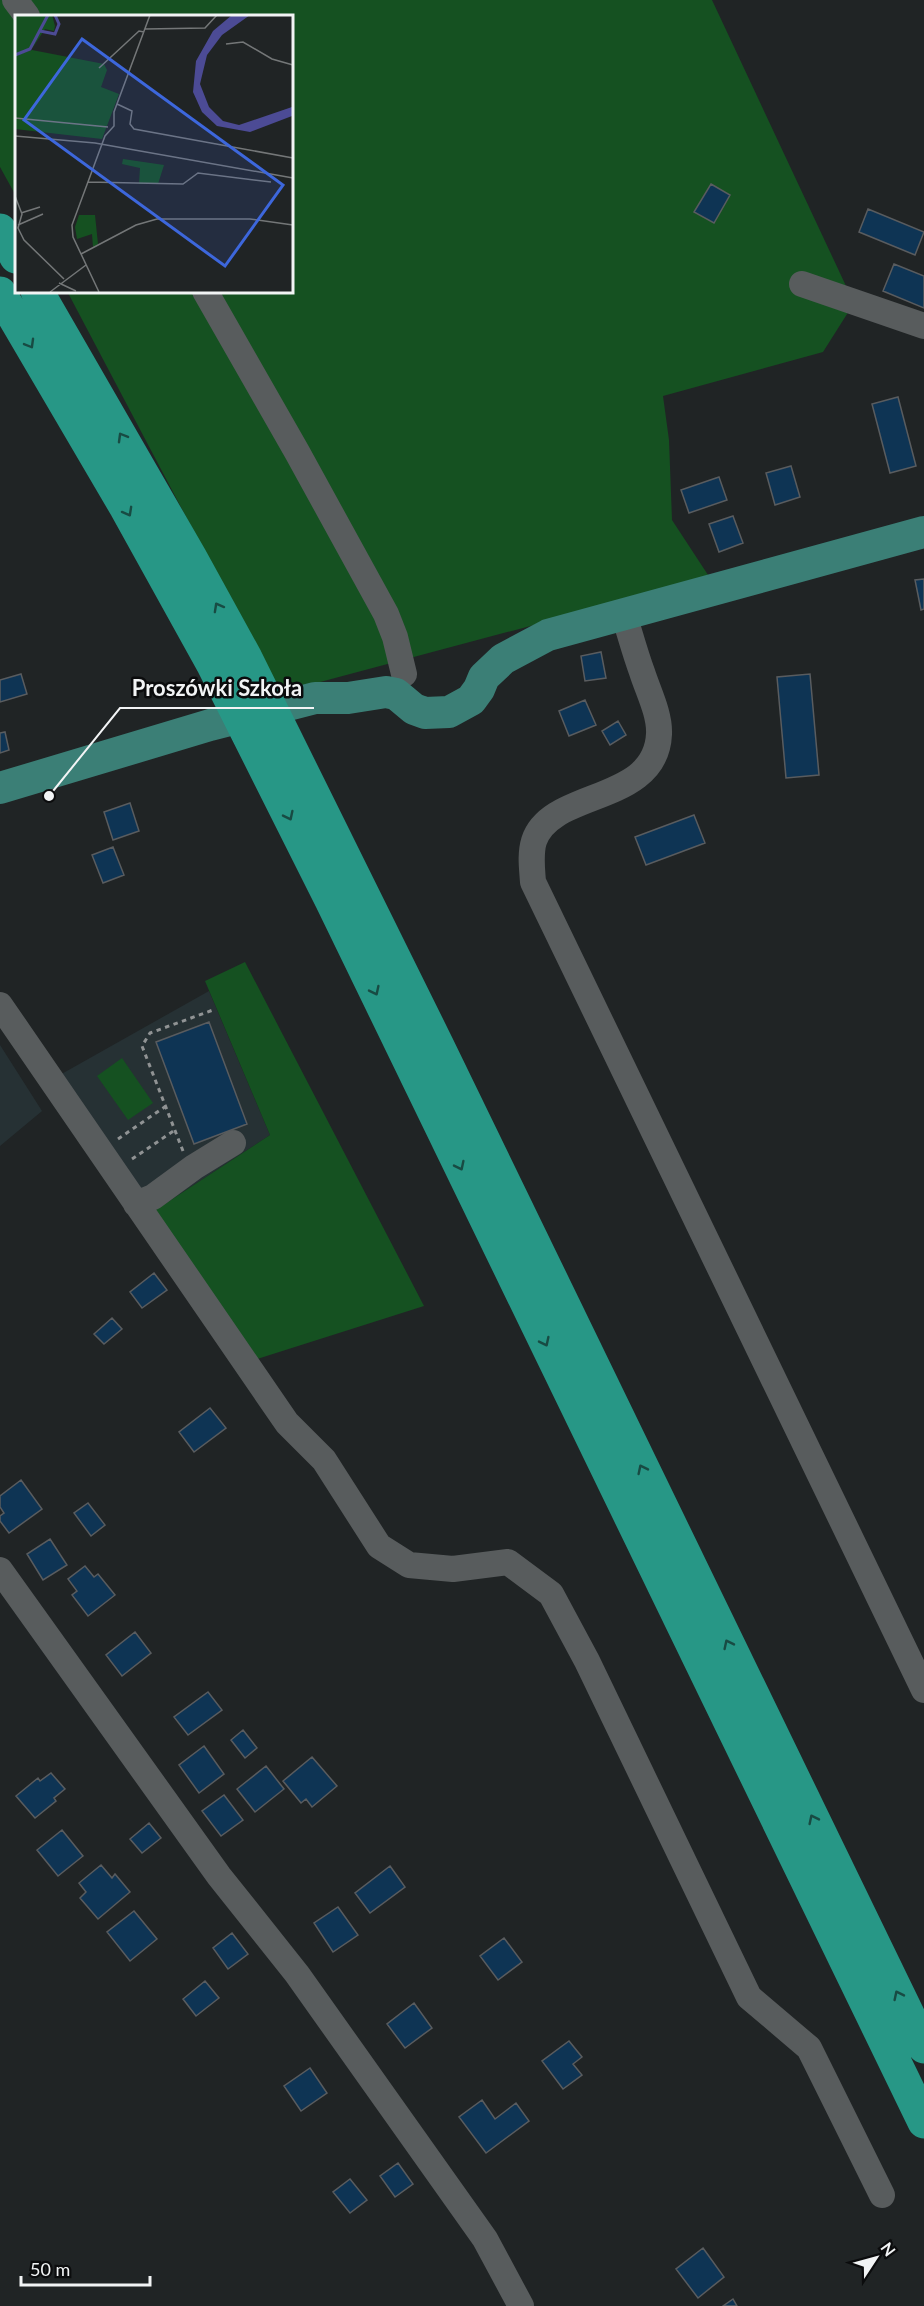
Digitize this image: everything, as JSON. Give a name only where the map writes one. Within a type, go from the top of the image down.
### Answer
[{"type":"highway","points":[[0,230],[15,255]]},
{"type":"highway","points":[[38,292],[246,658],[296,756],[924,2047]]},
{"type":"highway","points":[[0,293],[126,508],[213,665],[924,2122]]},
{"type":"main road","points":[[0,788],[110,754],[315,698],[348,698],[386,692],[396,694],[414,709],[424,713],[449,712],[471,700],[484,677],[503,659],[548,635],[924,532]]},
{"type":"street","points":[[15,0],[26,15]]},
{"type":"street","points":[[802,284],[924,326]]},
{"type":"street","points":[[207,292],[386,614],[395,637],[404,674]]},
{"type":"street","points":[[624,615],[654,707],[659,733],[653,761],[623,785],[560,814],[543,825],[534,840],[531,856],[533,882],[924,1690]]},
{"type":"street","points":[[0,1005],[287,1423],[324,1460],[379,1546],[409,1564],[453,1569],[508,1562],[550,1594],[587,1661],[749,1997],[809,2048],[882,2195]]},
{"type":"street","points":[[140,1210],[153,1197],[194,1167],[233,1143]]},
{"type":"street","points":[[0,1570],[219,1876],[297,1974],[485,2239],[521,2306]]},
{"type":"path","points":[[194,1167],[183,1150],[142,1046],[150,1033],[213,1010]]},
{"type":"path","points":[[107,1162],[166,1106]]},
{"type":"path","points":[[107,1162],[175,1130]]},
{"type":"shaded area","points":[[209,991],[270,1135],[148,1215],[58,1076]]},
{"type":"shaded area","points":[[0,1045],[42,1111],[0,1146]]},
{"type":"green space","points":[[0,0],[712,0],[854,303],[823,352],[663,396],[669,440],[672,520],[710,578],[279,693],[68,292],[292,292],[292,15],[15,15],[15,194],[0,167]]},
{"type":"green space","points":[[245,962],[424,1306],[251,1361],[148,1215],[270,1135],[205,981]]},
{"type":"green space","points":[[122,1058],[153,1103],[128,1120],[97,1076]]},
{"type":"building","points":[[711,184],[730,195],[714,223],[694,212]]},
{"type":"building","points":[[868,209],[924,232],[915,255],[859,232]]},
{"type":"building","points":[[894,264],[924,276],[924,308],[883,291]]},
{"type":"building","points":[[898,397],[916,466],[890,473],[872,404]]},
{"type":"building","points":[[791,466],[800,497],[775,505],[766,473]]},
{"type":"building","points":[[719,477],[727,500],[689,513],[681,490]]},
{"type":"building","points":[[733,516],[743,543],[719,552],[709,524]]},
{"type":"building","points":[[924,579],[924,609],[921,610],[915,580]]},
{"type":"building","points":[[601,652],[606,678],[585,681],[581,656]]},
{"type":"building","points":[[21,674],[27,694],[0,702],[0,680]]},
{"type":"building","points":[[810,674],[819,775],[786,778],[777,677]]},
{"type":"building","points":[[585,700],[596,725],[569,736],[559,711]]},
{"type":"building","points":[[618,721],[626,735],[610,745],[602,731]]},
{"type":"building","points":[[5,732],[9,750],[0,753],[0,733]]},
{"type":"building","points":[[130,803],[139,831],[113,840],[104,812]]},
{"type":"building","points":[[694,815],[705,843],[646,865],[635,837]]},
{"type":"building","points":[[113,847],[124,875],[103,883],[92,855]]},
{"type":"building","points":[[209,1022],[247,1124],[194,1144],[156,1042]]},
{"type":"building","points":[[154,1273],[167,1290],[142,1308],[130,1292]]},
{"type":"building","points":[[112,1318],[122,1329],[104,1344],[94,1334]]},
{"type":"building","points":[[210,1408],[226,1428],[194,1452],[179,1432]]},
{"type":"building","points":[[21,1480],[42,1509],[9,1533],[0,1521],[0,1516],[4,1513],[0,1507],[0,1496]]},
{"type":"building","points":[[88,1503],[105,1525],[91,1536],[74,1513]]},
{"type":"building","points":[[50,1539],[67,1565],[43,1580],[27,1554]]},
{"type":"building","points":[[85,1566],[94,1577],[98,1574],[115,1595],[88,1616],[72,1595],[77,1591],[68,1579]]},
{"type":"building","points":[[135,1632],[151,1653],[122,1676],[106,1655]]},
{"type":"building","points":[[208,1692],[222,1710],[188,1735],[174,1717]]},
{"type":"building","points":[[243,1730],[257,1748],[245,1758],[231,1740]]},
{"type":"building","points":[[204,1746],[224,1774],[199,1793],[179,1765]]},
{"type":"building","points":[[312,1757],[337,1786],[312,1807],[306,1799],[301,1803],[283,1781]]},
{"type":"building","points":[[266,1766],[284,1789],[255,1812],[237,1789]]},
{"type":"building","points":[[51,1773],[65,1789],[54,1798],[56,1801],[35,1818],[16,1796],[38,1778],[40,1781]]},
{"type":"building","points":[[224,1795],[243,1820],[221,1836],[202,1811]]},
{"type":"building","points":[[149,1823],[161,1838],[142,1853],[130,1839]]},
{"type":"building","points":[[62,1830],[83,1856],[58,1876],[37,1850]]},
{"type":"building","points":[[101,1865],[112,1878],[115,1874],[130,1892],[98,1919],[80,1898],[86,1892],[79,1883]]},
{"type":"building","points":[[390,1866],[405,1887],[370,1913],[355,1893]]},
{"type":"building","points":[[338,1907],[358,1935],[333,1952],[314,1923]]},
{"type":"building","points":[[134,1911],[157,1939],[130,1961],[107,1932]]},
{"type":"building","points":[[232,1933],[248,1954],[228,1969],[213,1948]]},
{"type":"building","points":[[504,1938],[522,1962],[498,1980],[480,1956]]},
{"type":"building","points":[[205,1981],[219,1998],[196,2016],[183,1999]]},
{"type":"building","points":[[414,2003],[432,2028],[405,2048],[387,2024]]},
{"type":"building","points":[[569,2041],[582,2057],[573,2064],[582,2075],[563,2089],[542,2061]]},
{"type":"building","points":[[310,2068],[327,2093],[301,2111],[284,2086]]},
{"type":"building","points":[[482,2100],[495,2119],[516,2103],[529,2121],[486,2153],[459,2117]]},
{"type":"building","points":[[398,2163],[413,2184],[395,2197],[380,2176]]},
{"type":"building","points":[[350,2179],[367,2200],[350,2213],[333,2192]]},
{"type":"building","points":[[703,2248],[724,2277],[698,2298],[676,2269]]},
{"type":"building","points":[[733,2299],[737,2306],[723,2306]]},
{"type":"place","name":"Proszówki Szkoła","points":[[49,796]]}]
